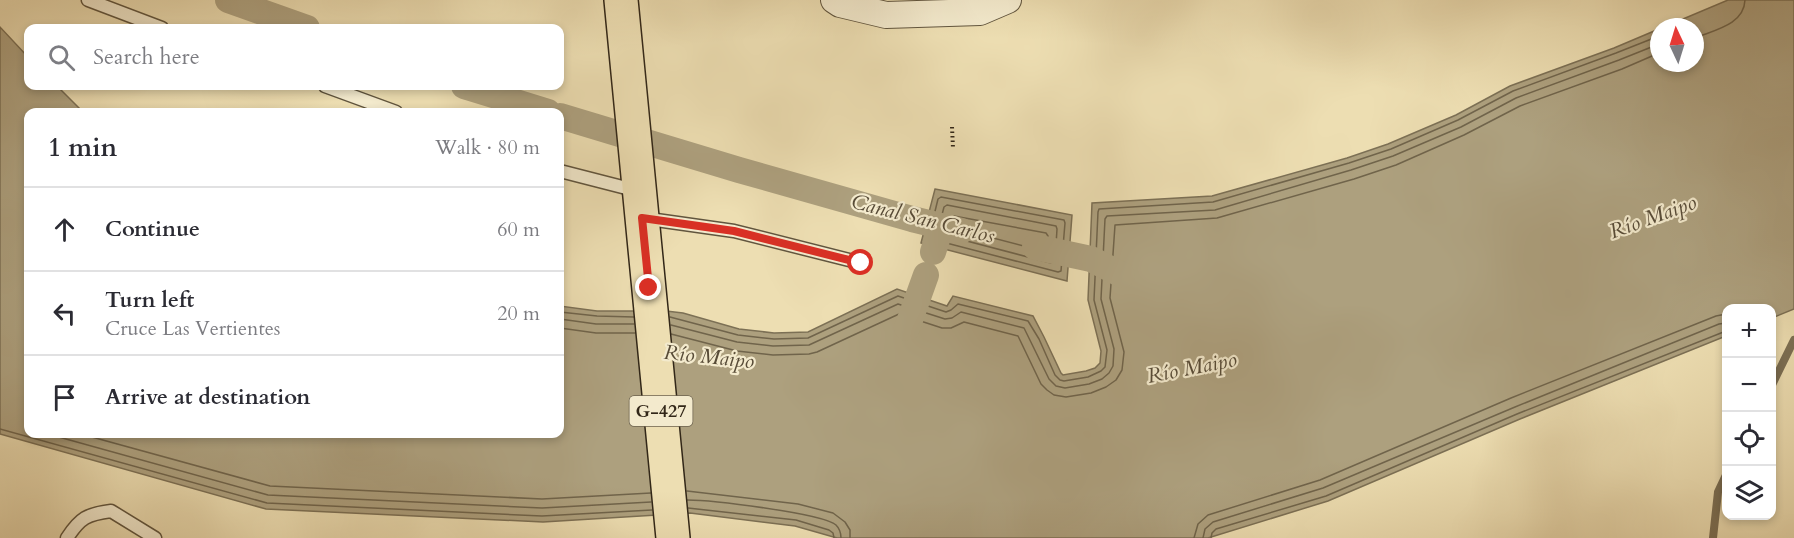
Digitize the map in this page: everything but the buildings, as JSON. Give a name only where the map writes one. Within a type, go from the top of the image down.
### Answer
[{"type":"main road","name":"G-427","points":[[621,0],[673,536]]},
{"type":"street","points":[[834,0],[840,4],[886,15],[980,12],[1008,0]]},
{"type":"lane","points":[[88,0],[151,24]]},
{"type":"lane","points":[[336,90],[385,108]]},
{"type":"lane","points":[[564,172],[734,231],[861,263]]},
{"type":"lane","points":[[67,538],[76,525],[92,514],[111,511],[155,538]]},
{"type":"path","points":[[951,127],[953,148]]},
{"type":"water","name":"Río Maipo","points":[[1728,0],[1794,0],[1794,309],[1776,316],[1776,304],[1722,304],[1722,338],[1520,419],[1328,501],[1208,538],[837,538],[795,526],[690,513],[543,522],[266,509],[0,434],[0,27],[24,53],[24,90],[61,90],[79,108],[24,108],[24,438],[564,438],[564,307],[597,311],[666,311],[683,313],[739,329],[774,333],[808,332],[897,289],[947,306],[953,296],[1033,316],[1061,373],[1063,375],[1086,371],[1095,368],[1100,363],[1101,351],[1088,300],[1092,203],[1212,196],[1347,158],[1388,144],[1456,115],[1510,86],[1650,33],[1650,72],[1704,72],[1704,18],[1685,18]]},
{"type":"water","points":[[935,189],[1072,215],[1067,281],[921,243]]},
{"type":"waterway","name":"Canal San Carlos","points":[[228,0],[296,24]]},
{"type":"waterway","name":"Canal San Carlos","points":[[477,90],[535,108]]},
{"type":"waterway","name":"Canal San Carlos","points":[[564,117],[739,170],[961,231]]},
{"type":"waterway","points":[[933,252],[941,227]]},
{"type":"waterway","name":"Canal San Carlos","points":[[1035,247],[1091,259],[1122,275]]},
{"type":"waterway","points":[[907,328],[926,275]]},
{"type":"waterway","points":[[1776,377],[1794,340]]},
{"type":"waterway","points":[[1713,538],[1718,492],[1722,484]]},
{"type":"route","points":[[649,288],[642,218],[734,231],[861,263]]}]
